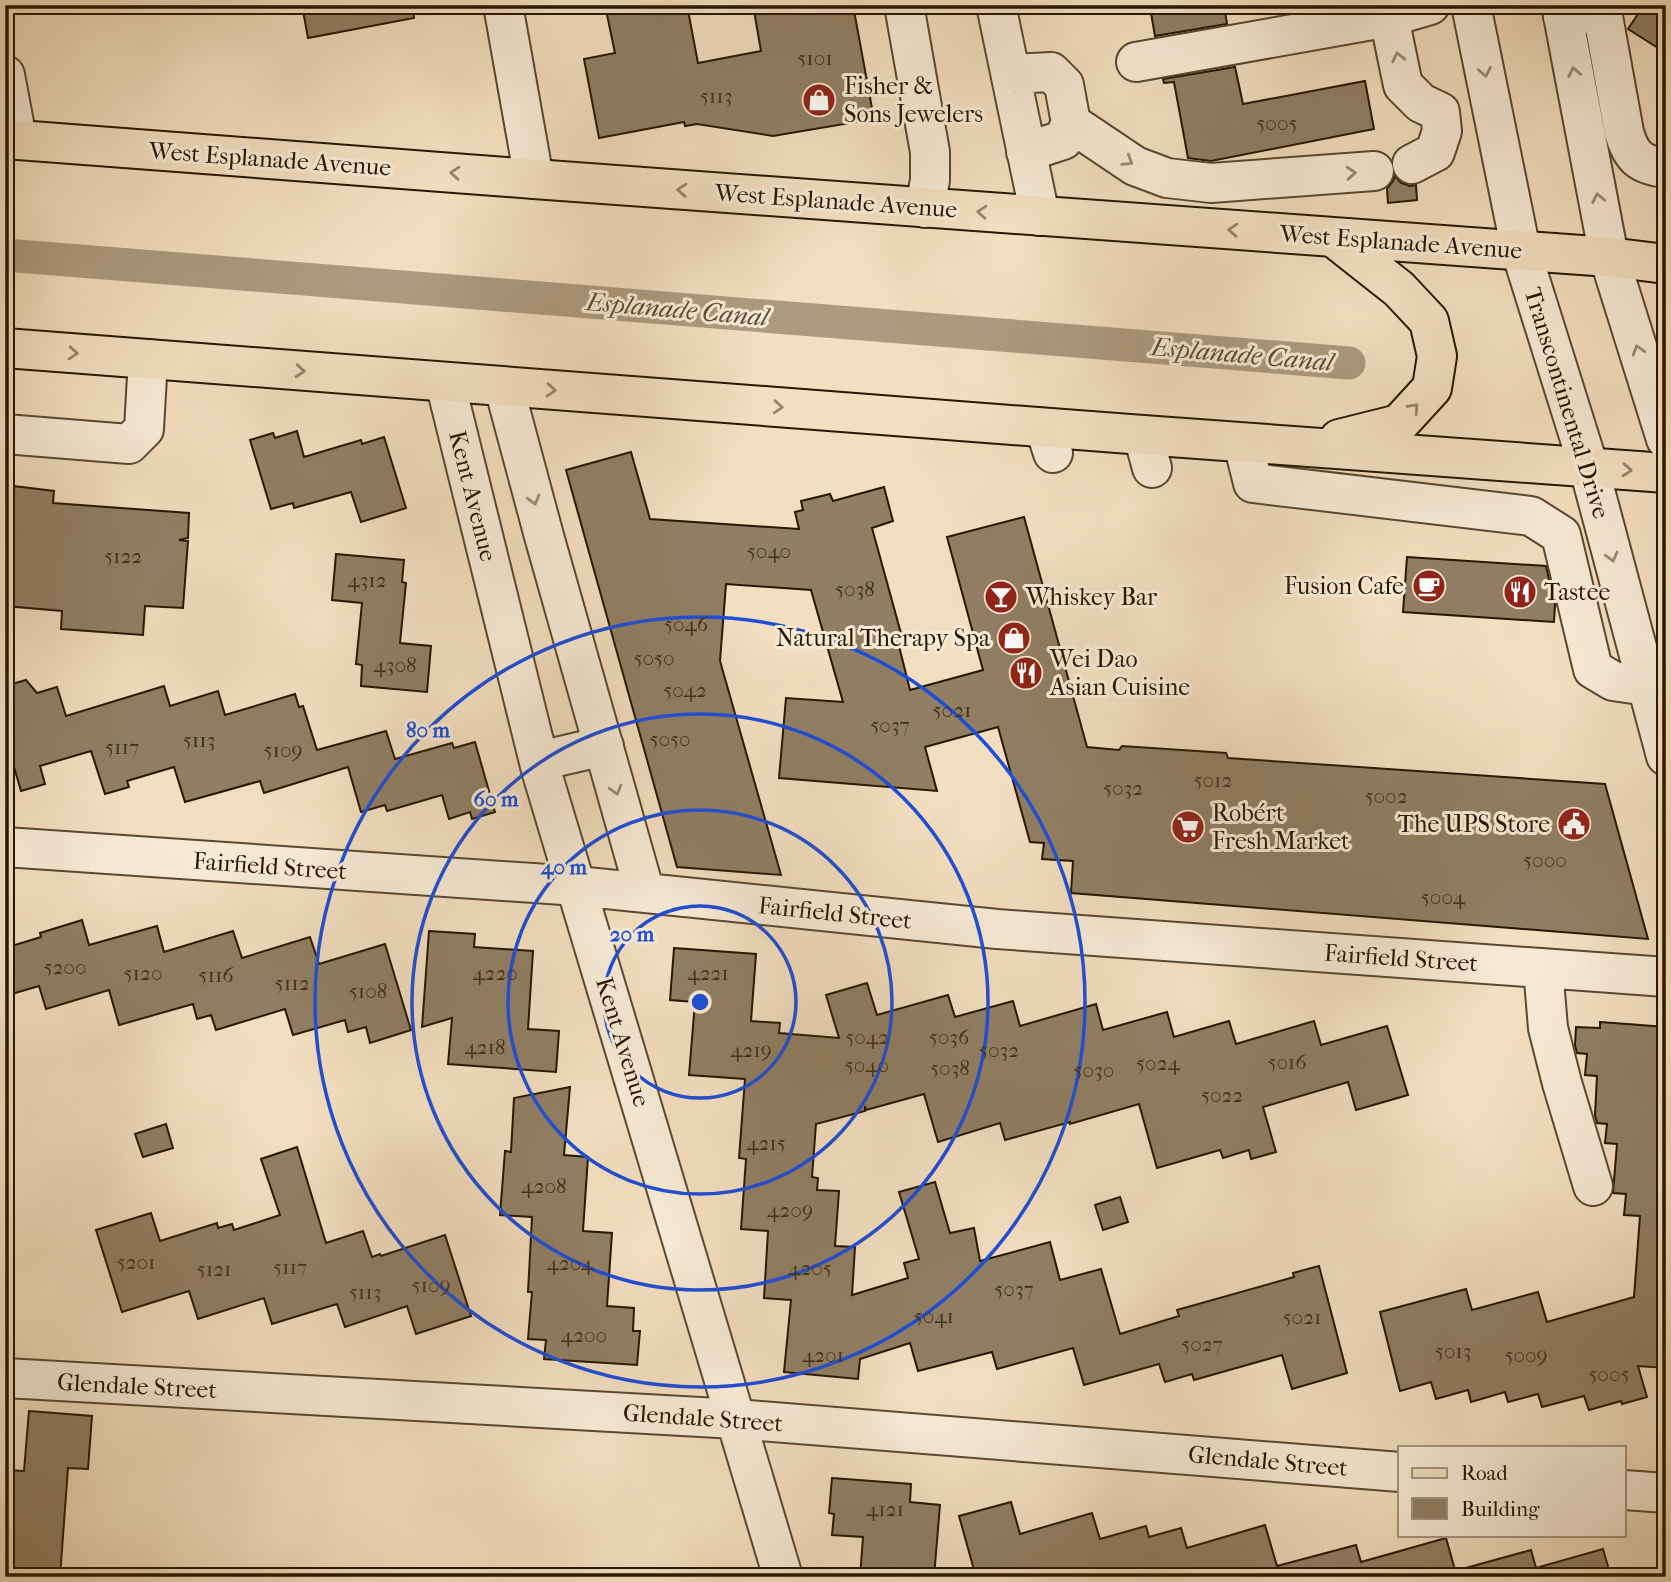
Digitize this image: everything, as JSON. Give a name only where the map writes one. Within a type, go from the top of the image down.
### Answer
[{"type":"main road","name":"West Esplanade Avenue","points":[[11,139],[1609,257],[1666,264]]},
{"type":"main road","points":[[1306,447],[1399,424],[1432,388],[1437,356],[1429,321],[1399,289],[1334,237]]},
{"type":"main road","points":[[5,348],[504,387],[1147,451],[1244,443],[1666,473]]},
{"type":"street","points":[[503,5],[534,179]]},
{"type":"street","points":[[904,5],[930,152],[930,180],[925,208]]},
{"type":"street","points":[[996,5],[1040,216]]},
{"type":"street","points":[[1136,62],[1389,17],[1430,5]]},
{"type":"street","name":"Transcontinental Drive","points":[[1471,5],[1521,251],[1656,689],[1659,766]]},
{"type":"street","points":[[1666,168],[1653,167],[1638,160],[1628,148],[1602,12],[1562,11],[1609,257],[1666,439]]},
{"type":"street","points":[[1389,17],[1404,85],[1421,103],[1440,112],[1442,131],[1436,152],[1412,164]]},
{"type":"street","points":[[1011,74],[1051,72],[1064,85],[1071,123],[1063,140],[1027,152]]},
{"type":"street","points":[[5,75],[11,139]]},
{"type":"street","points":[[1071,123],[1135,166],[1167,178],[1211,183],[1374,171]]},
{"type":"street","points":[[1587,139],[1624,132]]},
{"type":"street","points":[[5,434],[129,444],[144,429],[148,359]]},
{"type":"street","name":"Kent Avenue","points":[[445,382],[539,761],[783,1577]]},
{"type":"street","points":[[504,387],[645,893]]},
{"type":"street","points":[[1244,443],[1253,483],[1531,516],[1561,535],[1593,669],[1613,681],[1656,689]]},
{"type":"street","points":[[468,472],[523,458]]},
{"type":"street","points":[[539,761],[604,746]]},
{"type":"street","name":"Fairfield Street","points":[[5,847],[577,886],[997,929],[1666,977]]},
{"type":"street","points":[[1543,968],[1548,1028],[1593,1186]]},
{"type":"street","name":"Glendale Street","points":[[5,1378],[736,1419],[1398,1472]]},
{"type":"street","points":[[1626,1490],[1666,1493]]},
{"type":"building","points":[[302,5],[413,5],[414,18],[308,38]]},
{"type":"building","points":[[605,5],[687,5],[698,63],[761,51],[753,5],[853,5],[874,119],[773,136],[697,124],[685,126],[684,122],[599,138],[584,59],[615,53]]},
{"type":"building","points":[[1191,5],[1224,5],[1227,24],[1155,36],[1151,13]]},
{"type":"building","points":[[1644,5],[1666,5],[1666,53],[1628,29]]},
{"type":"building","points":[[1235,67],[1243,104],[1365,81],[1374,129],[1211,161],[1188,158],[1174,82],[1164,83],[1163,79]]},
{"type":"building","points":[[1395,176],[1401,183],[1416,185],[1417,200],[1388,203],[1387,189]]},
{"type":"building","points":[[297,431],[304,457],[361,440],[362,444],[384,437],[406,508],[361,522],[351,492],[294,508],[293,503],[271,509],[250,440],[273,433],[275,438]]},
{"type":"building","points":[[631,452],[650,519],[799,529],[795,512],[803,510],[801,501],[830,494],[833,501],[884,487],[893,521],[872,528],[902,637],[897,638],[910,690],[983,670],[947,537],[1024,517],[1087,747],[1119,750],[1122,746],[1226,753],[1228,758],[1605,784],[1648,939],[1071,893],[1073,861],[1042,859],[1044,843],[1030,842],[998,727],[925,747],[937,791],[779,778],[786,698],[843,702],[811,590],[726,584],[720,661],[781,875],[677,867],[566,470]]},
{"type":"building","points":[[5,485],[54,491],[53,503],[189,513],[188,538],[179,540],[188,541],[183,608],[145,606],[143,635],[61,629],[62,611],[5,606]]},
{"type":"building","points":[[336,554],[404,560],[402,582],[406,583],[400,643],[431,646],[427,692],[361,686],[362,665],[356,664],[362,603],[332,600]]},
{"type":"building","points":[[1407,557],[1546,566],[1555,605],[1554,622],[1403,612]]},
{"type":"building","points":[[26,680],[37,693],[57,687],[66,716],[164,686],[170,706],[218,691],[225,715],[295,694],[299,707],[303,706],[317,750],[386,731],[395,759],[452,743],[454,748],[475,742],[495,812],[472,819],[470,812],[449,819],[442,795],[387,811],[385,805],[361,812],[348,767],[264,793],[260,781],[185,802],[174,767],[127,781],[129,787],[105,794],[91,751],[40,766],[45,784],[21,791],[5,736],[5,686]]},
{"type":"building","points":[[82,920],[89,945],[157,926],[164,952],[233,931],[242,958],[310,937],[319,964],[385,944],[411,1030],[370,1043],[366,1027],[348,1032],[345,1020],[293,1035],[285,1009],[216,1030],[211,1015],[197,1019],[193,1004],[119,1025],[109,990],[46,1009],[39,986],[5,996],[5,948],[41,937],[40,933]]},
{"type":"building","points":[[429,931],[475,934],[474,947],[533,951],[528,1029],[559,1031],[556,1072],[448,1064],[452,1018],[422,1027]]},
{"type":"building","points":[[674,948],[756,954],[751,1021],[780,1023],[779,1033],[839,1038],[826,995],[867,983],[877,1015],[948,995],[955,1017],[1013,1001],[1020,1026],[1096,1004],[1103,1030],[1167,1012],[1174,1037],[1229,1021],[1236,1044],[1314,1021],[1321,1045],[1387,1026],[1408,1095],[1356,1110],[1348,1082],[1263,1107],[1276,1152],[1251,1159],[1249,1150],[1223,1158],[1220,1150],[1157,1168],[1139,1104],[1005,1140],[1000,1123],[938,1142],[924,1094],[866,1110],[865,1106],[865,1111],[816,1124],[812,1177],[818,1178],[817,1190],[839,1191],[835,1246],[855,1247],[852,1295],[908,1278],[904,1263],[919,1259],[899,1192],[935,1182],[950,1233],[974,1228],[980,1261],[1050,1242],[1060,1280],[1101,1269],[1120,1334],[1179,1316],[1177,1310],[1294,1277],[1293,1273],[1319,1266],[1347,1373],[1292,1389],[1282,1355],[1194,1380],[1192,1374],[1165,1382],[1159,1364],[1084,1385],[1073,1348],[997,1369],[992,1352],[918,1371],[910,1343],[860,1359],[858,1379],[784,1372],[791,1300],[764,1298],[768,1231],[741,1229],[746,1159],[739,1158],[745,1079],[689,1075],[695,1002],[670,1000]]},
{"type":"building","points":[[1600,1022],[1666,1027],[1666,1368],[1638,1366],[1647,1397],[1589,1410],[1584,1396],[1542,1407],[1538,1394],[1508,1402],[1505,1392],[1471,1402],[1468,1390],[1436,1399],[1431,1382],[1400,1391],[1380,1312],[1466,1289],[1472,1310],[1538,1292],[1547,1322],[1634,1297],[1640,1216],[1624,1215],[1626,1194],[1613,1193],[1617,1144],[1605,1143],[1607,1124],[1597,1123],[1595,1115],[1597,1076],[1585,1075],[1587,1054],[1577,1053],[1575,1045],[1576,1027],[1600,1028]]},
{"type":"building","points":[[570,1087],[564,1155],[588,1157],[583,1231],[612,1233],[607,1306],[634,1308],[633,1331],[640,1331],[637,1365],[544,1359],[546,1340],[528,1339],[532,1292],[528,1292],[532,1217],[500,1215],[505,1151],[511,1152],[514,1098]]},
{"type":"building","points":[[166,1124],[173,1148],[143,1157],[135,1134]]},
{"type":"building","points":[[297,1147],[326,1243],[363,1231],[372,1257],[445,1235],[471,1316],[416,1334],[407,1306],[345,1327],[337,1304],[272,1324],[264,1298],[198,1319],[189,1291],[122,1312],[96,1230],[151,1213],[160,1241],[217,1223],[218,1228],[232,1224],[234,1230],[280,1215],[261,1159]]},
{"type":"building","points":[[1120,1197],[1128,1222],[1103,1230],[1095,1205]]},
{"type":"building","points":[[29,1411],[92,1416],[88,1469],[68,1468],[60,1577],[5,1577],[5,1470],[24,1471]]},
{"type":"building","points":[[832,1478],[911,1484],[910,1502],[940,1505],[934,1577],[860,1577],[863,1537],[832,1535],[834,1514],[829,1513]]},
{"type":"building","points":[[1011,1502],[1020,1534],[1092,1513],[1100,1539],[1146,1526],[1149,1537],[1181,1528],[1187,1548],[1265,1525],[1277,1566],[1356,1545],[1361,1562],[1446,1538],[1457,1577],[976,1577],[959,1516]]},
{"type":"building","points":[[1603,1549],[1611,1577],[1463,1577],[1462,1569],[1531,1550],[1536,1568]]},
{"type":"waterway","name":"Esplanade Canal","points":[[5,255],[1349,363]]},
{"type":"place","name":"Fisher & Sons Jewelers","points":[[819,100]]},
{"type":"place","name":"Fusion Cafe","points":[[1429,586]]},
{"type":"place","name":"Tastee","points":[[1520,592]]},
{"type":"place","name":"Whiskey Bar","points":[[1001,597]]},
{"type":"place","name":"Natural Therapy Spa","points":[[1014,638]]},
{"type":"place","name":"Wei Dao Asian Cuisine","points":[[1026,673]]},
{"type":"place","name":"The UPS Store","points":[[1574,824]]},
{"type":"place","name":"Robért Fresh Market","points":[[1188,827]]}]
